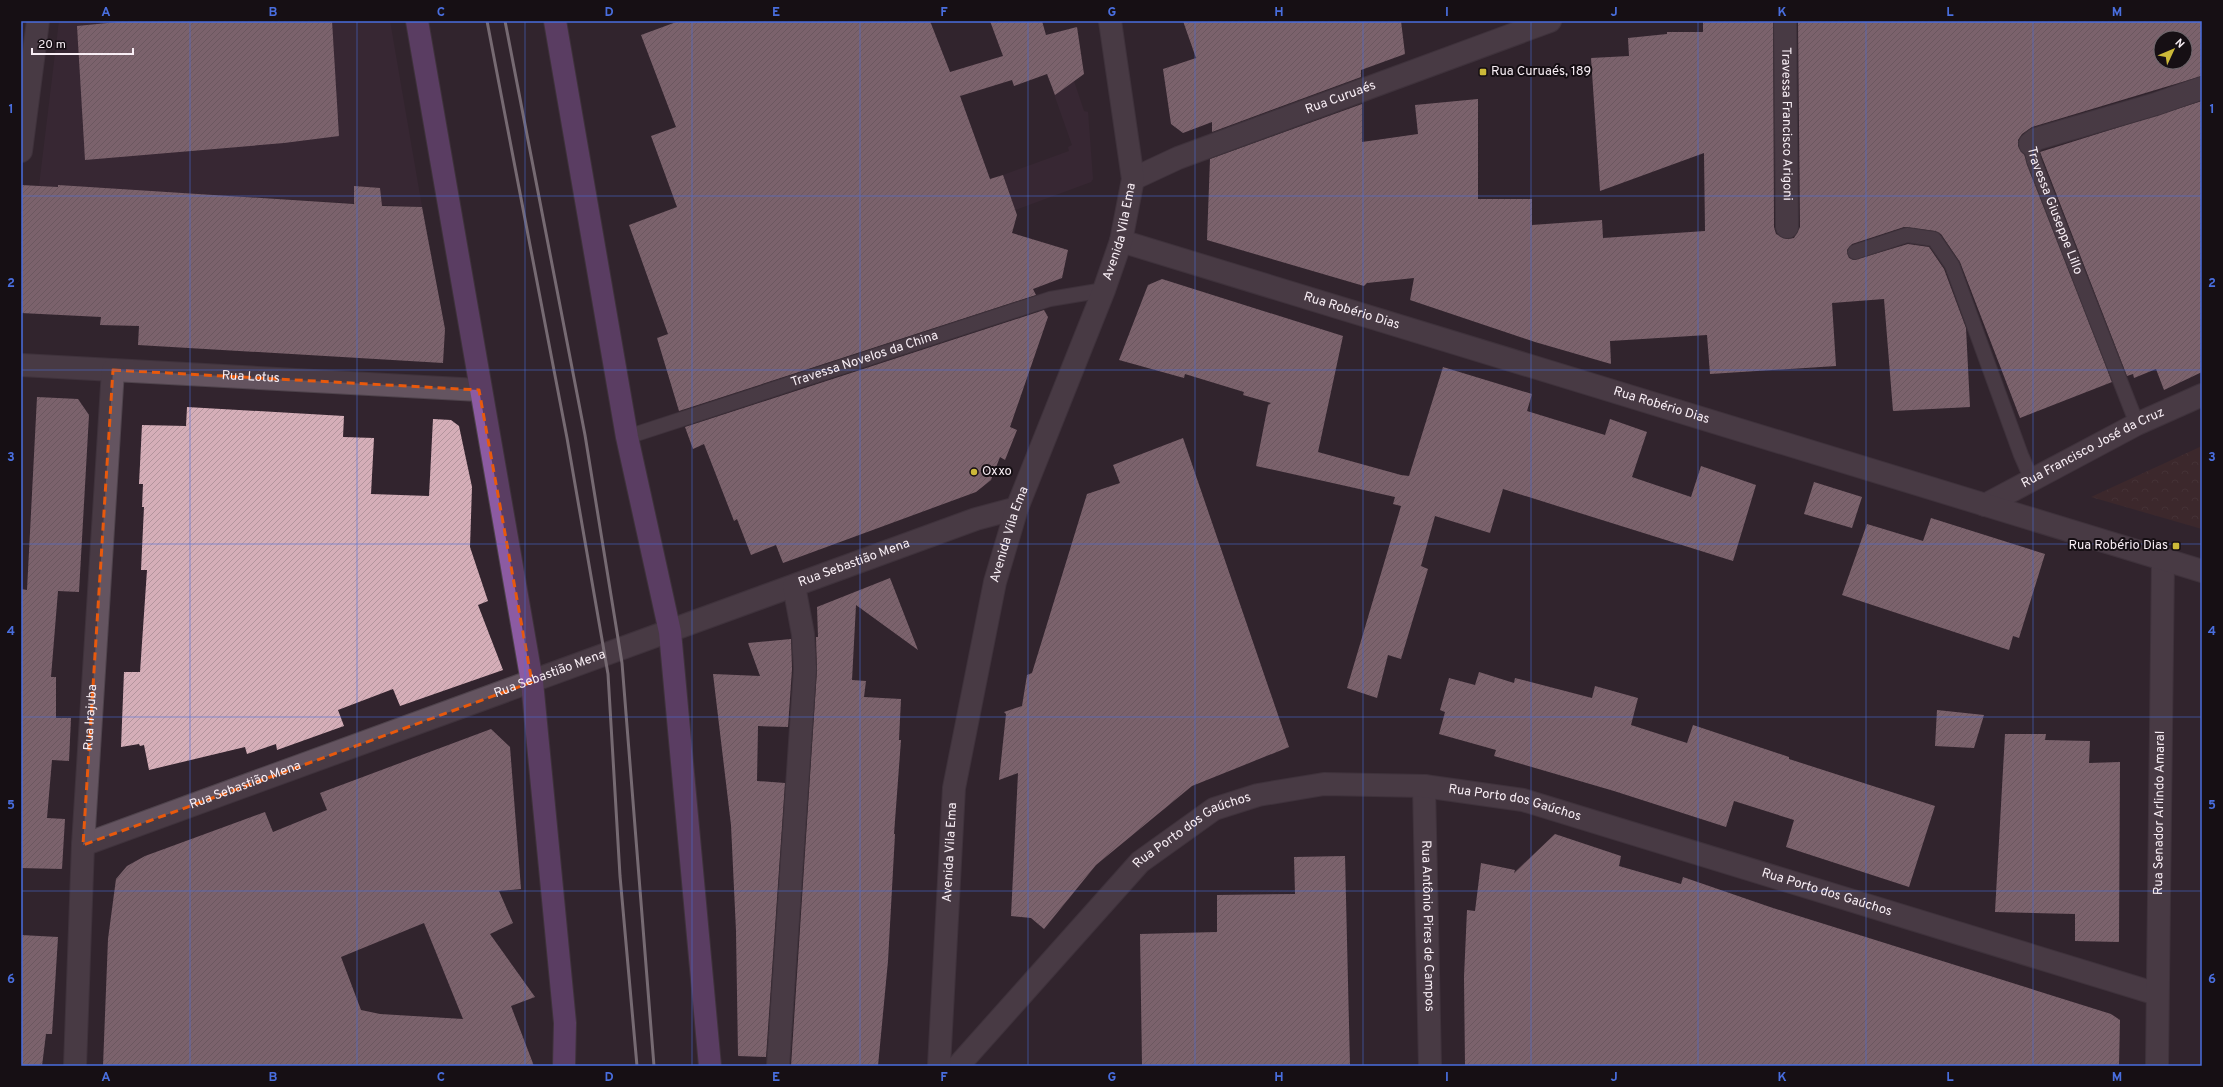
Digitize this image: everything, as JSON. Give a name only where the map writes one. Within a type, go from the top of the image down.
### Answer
[{"type":"main road","points":[[417,21],[448,192],[479,390],[532,682],[565,1023],[564,1066]]},
{"type":"main road","points":[[555,21],[627,437],[670,632],[710,1066]]},
{"type":"street","points":[[21,151],[26,76],[38,21]]},
{"type":"street","name":"Avenida Vila Ema","points":[[938,1066],[954,788],[995,582],[1017,508],[1104,290],[1121,241],[1133,179],[1110,21]]},
{"type":"street","name":"Rua Curuaés","points":[[1133,179],[1185,156],[1520,26],[1550,21]]},
{"type":"street","name":"Travessa Francisco Arigoni","points":[[1785,21],[1787,227]]},
{"type":"street","name":"Travessa Giuseppe Lillo","points":[[2030,144],[2036,140],[2156,104],[2202,88]]},
{"type":"street","name":"Rua Robério Dias","points":[[1121,241],[2202,571]]},
{"type":"street","name":"Rua Lotus","points":[[21,365],[479,390]]},
{"type":"street","name":"Rua Irajuba","points":[[75,1066],[83,845],[113,370]]},
{"type":"street","name":"Rua Francisco José da Cruz","points":[[1985,505],[2137,424],[2202,395]]},
{"type":"street","name":"Rua Sebastião Mena","points":[[83,845],[670,632],[976,519],[1017,508]]},
{"type":"street","name":"Rua Senador Arlindo Amaral","points":[[2157,1066],[2163,560]]},
{"type":"street","points":[[778,1066],[805,669],[803,634],[794,586]]},
{"type":"street","name":"Rua Porto dos Gaúchos","points":[[958,1066],[1140,862],[1214,809],[1258,795],[1324,784],[1424,786],[1523,800],[2157,994]]},
{"type":"street","name":"Rua Antônio Pires de Campos","points":[[1424,786],[1430,1066]]},
{"type":"lane","name":"Travessa Giuseppe Lillo","points":[[2030,144],[2034,161],[2137,424]]},
{"type":"lane","points":[[1856,252],[1907,235],[1934,239],[1952,265],[2021,455],[2032,480]]},
{"type":"lane","name":"Travessa Novelos da China","points":[[627,437],[1050,299],[1104,290]]},
{"type":"highlighted area","points":[[113,370],[479,390],[532,682],[83,845]]},
{"type":"shaded area","points":[[59,21],[390,21],[422,207],[39,186]]},
{"type":"shaded area","points":[[1074,81],[1084,111],[1088,112],[1093,179],[1091,182],[1015,210],[1003,175],[1069,151],[1068,147],[1072,145],[1053,91],[1065,87]]},
{"type":"green space","points":[[2202,446],[2202,529],[2091,497]]},
{"type":"building","points":[[128,21],[332,21],[339,136],[284,143],[85,160],[77,26]]},
{"type":"building","points":[[679,21],[930,21],[950,72],[1003,56],[990,21],[1042,21],[1046,35],[1077,27],[1084,74],[1055,95],[1047,74],[1014,86],[1012,80],[960,96],[990,179],[1003,175],[1017,215],[1012,233],[1068,250],[1062,278],[1033,289],[1036,295],[679,411],[657,338],[668,334],[629,225],[677,207],[651,136],[676,127],[641,35]]},
{"type":"building","points":[[1183,21],[1401,21],[1405,54],[1361,70],[1361,77],[1212,132],[1212,122],[1183,133],[1171,124],[1163,69],[1196,58]]},
{"type":"building","points":[[1703,21],[1773,21],[1774,227],[1776,234],[1787,239],[1794,238],[1800,227],[1798,21],[2202,21],[2202,76],[2032,127],[2022,134],[2018,140],[2018,146],[2024,154],[2112,382],[2020,418],[1960,262],[1941,234],[1935,231],[1904,227],[1852,244],[1847,250],[1849,258],[1854,260],[1908,244],[1929,247],[1944,269],[1966,328],[1970,407],[1893,411],[1884,299],[1832,303],[1836,366],[1710,374],[1707,335],[1610,341],[1611,364],[1535,342],[1410,300],[1414,278],[1367,283],[1364,286],[1207,240],[1210,159],[1362,104],[1362,142],[1418,134],[1415,105],[1478,99],[1478,199],[1532,199],[1532,225],[1602,220],[1603,238],[1705,231],[1704,153],[1600,191],[1591,58],[1629,56],[1628,38],[1667,34],[1667,32],[1703,32]]},
{"type":"building","points":[[2202,101],[2202,372],[2164,390],[2156,369],[2134,378],[2133,374],[2127,376],[2040,152]]},
{"type":"building","points":[[21,185],[58,187],[58,185],[354,204],[354,186],[380,188],[382,206],[422,207],[445,329],[443,363],[138,345],[139,326],[100,325],[101,317],[21,313]]},
{"type":"building","points":[[1162,279],[1343,336],[1318,452],[1409,476],[1443,367],[1532,394],[1527,411],[1605,435],[1610,419],[1647,432],[1632,477],[1691,497],[1701,466],[1756,485],[1733,561],[1503,489],[1490,533],[1435,516],[1421,566],[1428,569],[1401,659],[1388,655],[1377,698],[1347,688],[1401,506],[1393,504],[1395,497],[1256,466],[1268,405],[1271,403],[1243,395],[1244,392],[1185,374],[1184,378],[1119,360],[1148,285]]},
{"type":"building","points":[[1044,310],[1048,317],[1010,427],[1017,430],[1005,460],[1000,457],[991,480],[976,492],[783,563],[776,545],[751,555],[737,519],[734,521],[704,444],[693,449],[685,427]]},
{"type":"building","points":[[37,397],[78,399],[89,415],[79,592],[58,591],[51,677],[56,677],[56,718],[71,718],[69,761],[52,760],[47,818],[65,819],[62,869],[21,868],[21,589],[27,590]]},
{"type":"building","points":[[187,407],[344,416],[343,437],[374,438],[371,494],[429,496],[433,419],[451,420],[459,426],[472,487],[470,547],[488,601],[478,605],[503,670],[400,706],[393,689],[338,710],[344,726],[277,750],[276,744],[247,754],[245,747],[149,770],[144,745],[140,746],[139,744],[121,747],[124,672],[140,672],[147,570],[141,570],[144,507],[142,507],[143,484],[139,484],[142,425],[186,426]]},
{"type":"building","points":[[1183,438],[1289,747],[1192,786],[1096,865],[1044,929],[1031,918],[1011,916],[1018,773],[999,780],[1006,714],[1004,712],[1022,706],[1027,675],[1032,673],[1087,494],[1120,483],[1113,465]]},
{"type":"building","points":[[1814,482],[1862,497],[1852,528],[1804,514]]},
{"type":"building","points":[[1931,518],[2045,554],[2019,638],[2013,636],[2009,650],[1842,595],[1867,524],[1923,541]]},
{"type":"building","points":[[890,578],[918,650],[856,605],[852,680],[866,681],[864,697],[901,699],[899,740],[901,740],[894,834],[888,961],[878,1066],[791,1066],[817,670],[817,607]]},
{"type":"building","points":[[791,639],[792,669],[788,727],[758,726],[757,781],[785,783],[766,1057],[738,1056],[736,931],[731,825],[713,674],[760,676],[748,643]]},
{"type":"building","points":[[1479,672],[1514,683],[1515,678],[1592,698],[1595,686],[1638,698],[1631,725],[1687,743],[1693,725],[1789,757],[1789,759],[1935,806],[1909,887],[1786,847],[1794,820],[1734,801],[1726,827],[1614,791],[1494,756],[1496,750],[1439,734],[1445,712],[1440,710],[1449,678],[1475,685]]},
{"type":"building","points":[[1937,710],[1984,715],[1974,748],[1935,746]]},
{"type":"building","points":[[491,729],[510,747],[521,889],[499,891],[513,923],[490,934],[535,997],[511,1006],[534,1066],[103,1066],[108,939],[116,879],[127,866],[145,856],[265,812],[273,832],[327,810],[320,793]],"holes":[[[424,923],[463,1019],[380,1014],[361,1010],[341,957]]]},
{"type":"building","points":[[2005,734],[2046,734],[2045,740],[2090,741],[2089,763],[2120,762],[2119,942],[2075,941],[2075,914],[1995,912]]},
{"type":"building","points":[[1555,834],[1621,856],[1619,866],[1681,884],[1683,877],[1770,907],[2111,1014],[2120,1020],[2119,1066],[1465,1066],[1464,977],[1467,910],[1475,911],[1481,863],[1515,870],[1514,873]]},
{"type":"building","points":[[1345,856],[1350,1066],[1142,1066],[1140,934],[1217,932],[1217,895],[1295,894],[1294,857]]},
{"type":"building","points":[[21,935],[58,937],[52,1034],[46,1034],[42,1066],[21,1066]]},
{"type":"railway","points":[[487,21],[567,438],[608,674],[620,876],[637,1066]]},
{"type":"railway","points":[[505,21],[585,435],[622,663],[654,1066]]},
{"type":"place","name":"Rua Curuaés, 189","points":[[1483,72]]},
{"type":"place","name":"Oxxo","points":[[974,472]]},
{"type":"place","name":"Rua Robério Dias","points":[[2176,546]]}]
